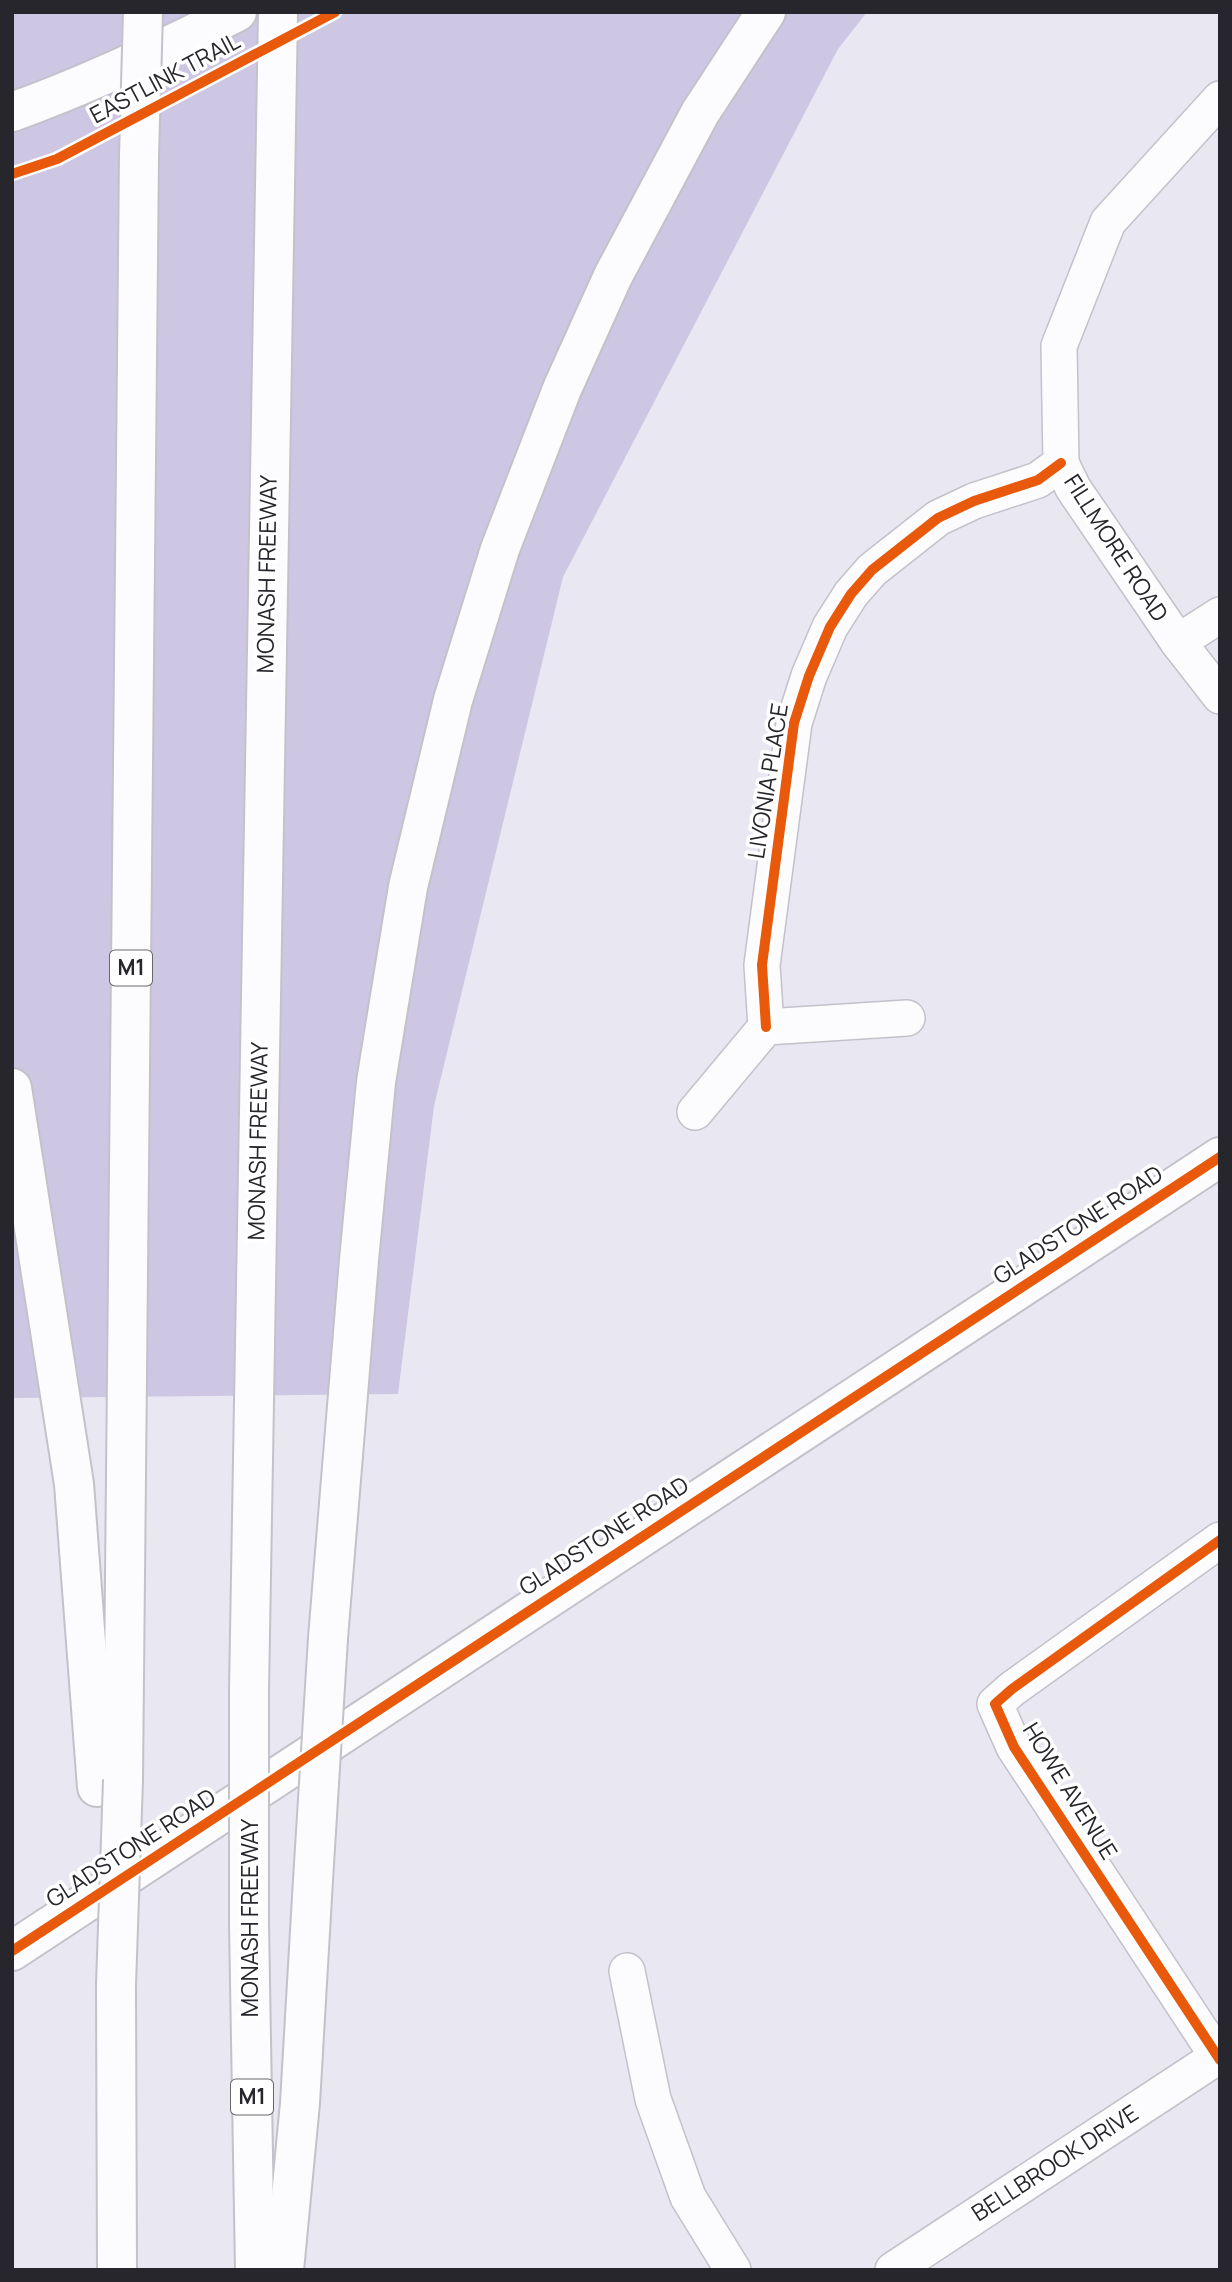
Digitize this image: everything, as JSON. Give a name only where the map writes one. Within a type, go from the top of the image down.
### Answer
[{"type":"main road","name":"M1","points":[[110,1783],[143,12]]},
{"type":"main road","points":[[12,112],[168,47],[237,12]]},
{"type":"main road","name":"MONASH FREEWAY","points":[[255,2270],[249,1924],[249,1691],[278,12]]},
{"type":"main road","points":[[284,2270],[300,2103],[328,1638],[359,1260],[376,1082],[408,887],[453,700],[500,549],[562,389],[607,288],[700,113],[766,12]]},
{"type":"main road","points":[[12,1088],[74,1484],[110,1783],[116,1985],[117,2270]]},
{"type":"main road","name":"GLADSTONE ROAD","points":[[12,1951],[1220,1157]]},
{"type":"street","name":"FILLMORE ROAD","points":[[1220,99],[1108,222],[1059,346],[1061,463],[1073,488],[1178,642],[1220,696]]},
{"type":"street","name":"LIVONIA PLACE","points":[[766,1027],[762,965],[794,723],[809,676],[830,627],[851,594],[872,570],[938,518],[974,501],[1038,480],[1061,463]]},
{"type":"street","points":[[1178,642],[1220,615]]},
{"type":"street","points":[[695,1112],[766,1027],[907,1018]]},
{"type":"street","name":"HOWE AVENUE","points":[[1219,2059],[1014,1747],[995,1703],[1220,1540]]},
{"type":"street","points":[[627,1971],[653,2099],[688,2197],[733,2270]]},
{"type":"street","name":"BELLBROOK DRIVE","points":[[893,2270],[1219,2059]]},
{"type":"shaded area","points":[[12,12],[867,12],[838,49],[563,577],[434,1106],[398,1394],[12,1398]]},
{"type":"cycle path","name":"EASTLINK TRAIL","points":[[12,174],[57,159],[335,12]]},
{"type":"cycle path","points":[[766,1027],[762,965],[794,723],[809,676],[830,627],[851,594],[872,570],[938,518],[974,501],[1038,480],[1061,463]]},
{"type":"cycle path","points":[[12,1951],[1220,1157]]},
{"type":"cycle path","points":[[1220,1540],[1012,1689],[995,1704],[1014,1747],[1220,2060]]}]
